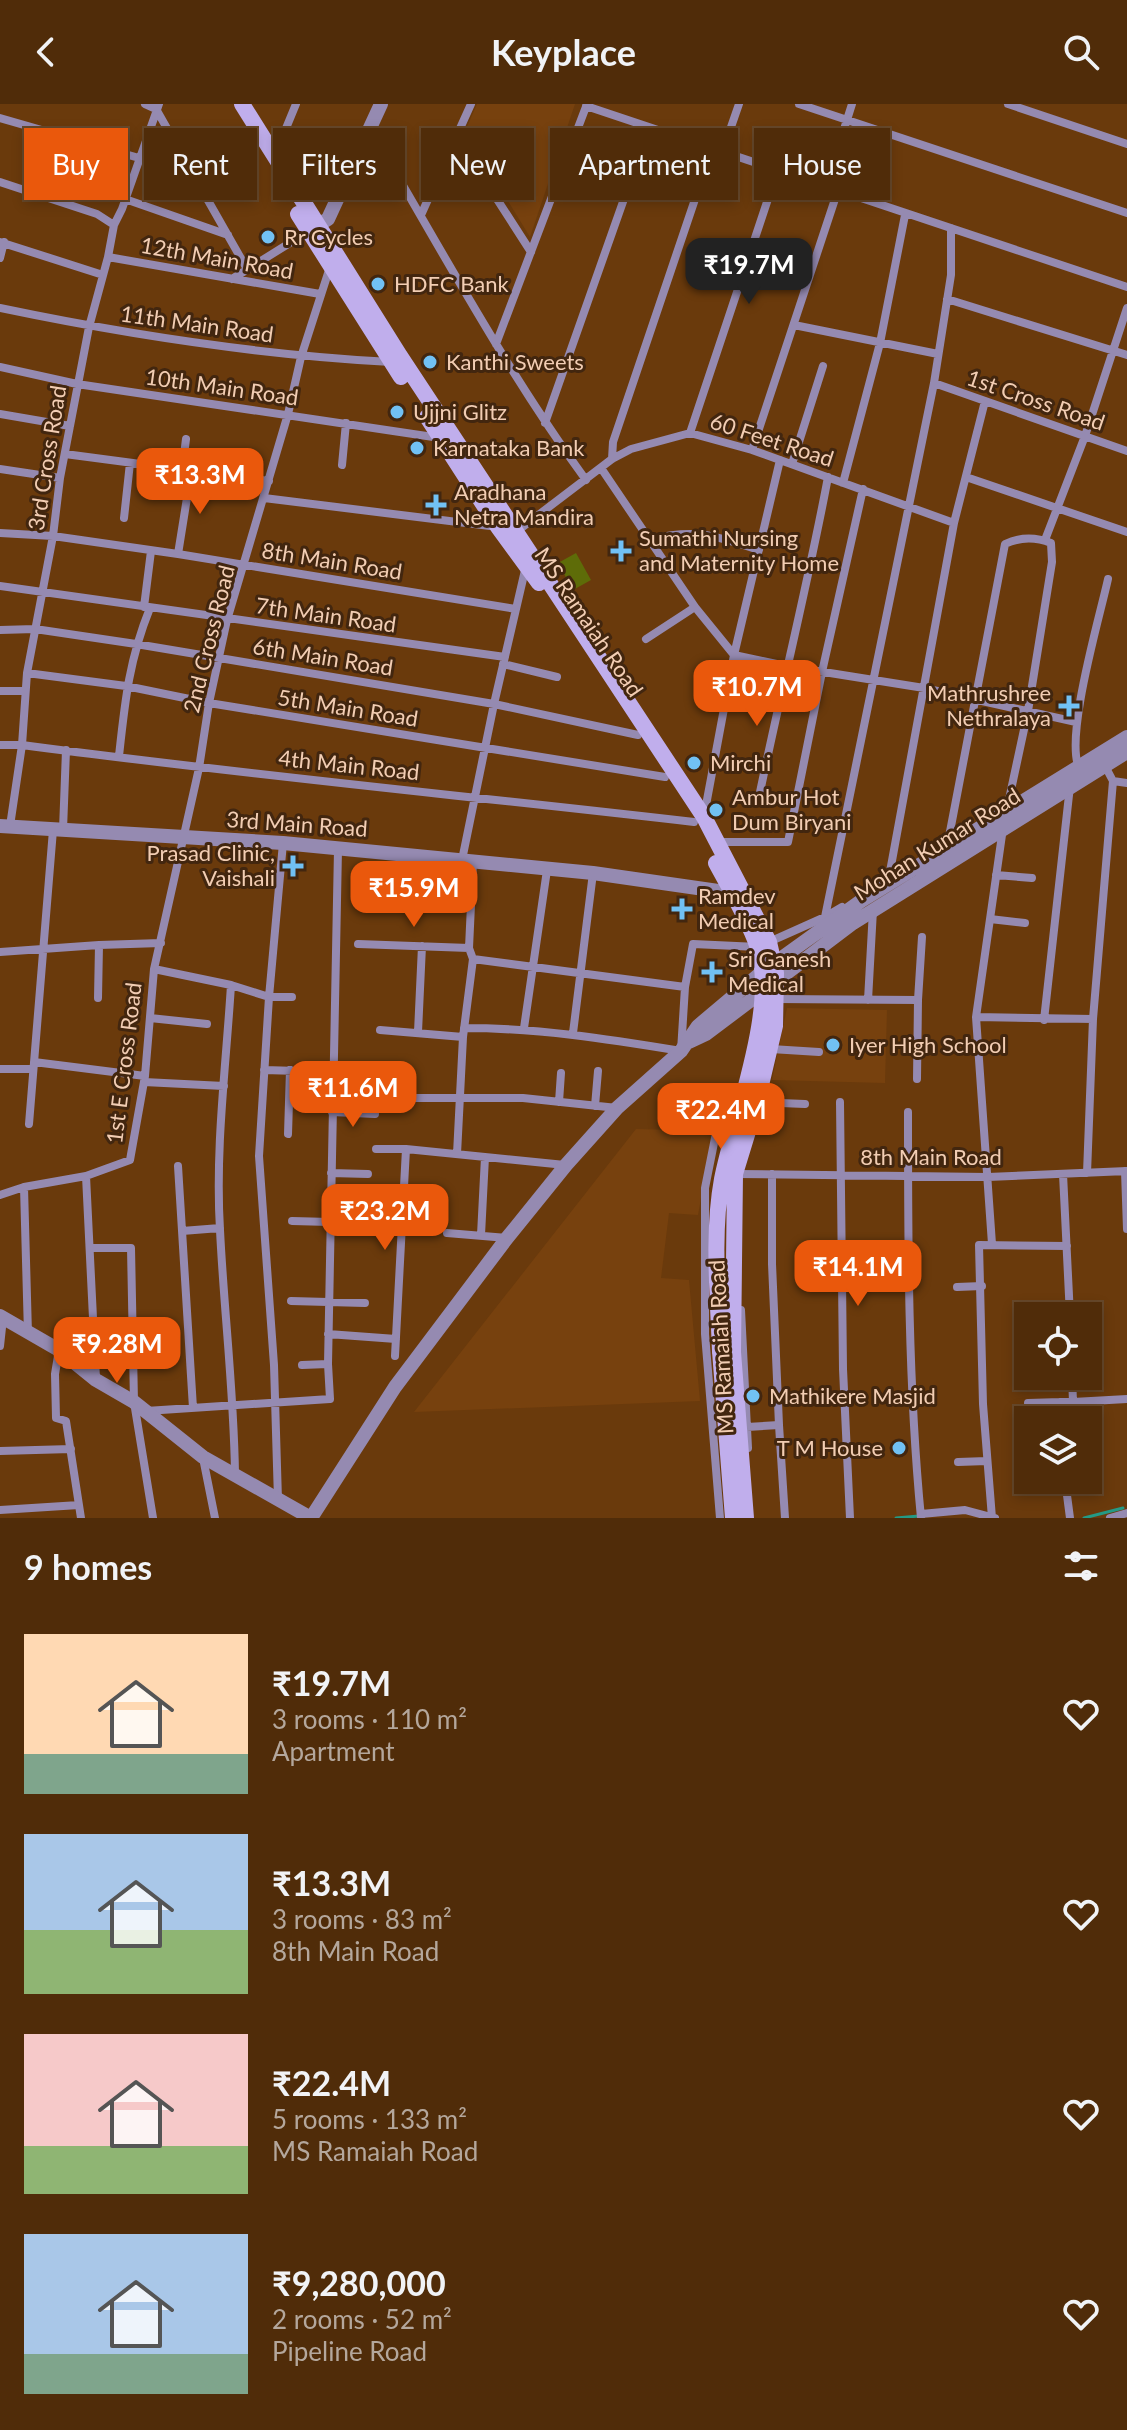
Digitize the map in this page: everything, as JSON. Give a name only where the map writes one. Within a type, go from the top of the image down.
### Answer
[{"type":"main road","name":"MS Ramaiah Road","points":[[230,104],[400,356],[526,565],[665,777],[717,842],[763,944],[769,985],[771,1049],[750,1097],[721,1190],[718,1270],[726,1352]]},
{"type":"main road","name":"MS Ramaiah Road","points":[[242,104],[273,155]]},
{"type":"main road","name":"MS Ramaiah Road","points":[[298,200],[330,267],[391,362],[699,820],[732,893],[763,944]]},
{"type":"main road","name":"MS Ramaiah Road","points":[[726,1352],[735,1174],[769,985]]},
{"type":"main road","points":[[726,1352],[733,1518]]},
{"type":"main road","points":[[726,1352],[749,1518]]},
{"type":"street","points":[[145,104],[158,106],[247,269]]},
{"type":"street","points":[[286,128],[296,104]]},
{"type":"street","points":[[370,128],[381,104]]},
{"type":"street","points":[[461,128],[471,104]]},
{"type":"street","points":[[731,128],[739,104]]},
{"type":"street","points":[[799,104],[1127,213]]},
{"type":"street","points":[[844,128],[852,104]]},
{"type":"street","points":[[1008,104],[1127,144]]},
{"type":"street","points":[[496,344],[587,105],[649,128]]},
{"type":"street","name":"3rd Cross Road","points":[[128,190],[158,106]]},
{"type":"street","points":[[0,118],[139,158]]},
{"type":"street","points":[[0,182],[97,214],[114,225]]},
{"type":"street","points":[[405,188],[496,344],[545,423],[586,480]]},
{"type":"street","name":"3rd Cross Road","points":[[5,826],[22,745],[27,673],[77,384],[114,225],[125,200]]},
{"type":"street","points":[[128,200],[228,235]]},
{"type":"street","points":[[232,280],[328,219],[337,200]]},
{"type":"street","points":[[421,215],[428,200]]},
{"type":"street","points":[[498,200],[531,252]]},
{"type":"street","points":[[545,423],[624,200]]},
{"type":"street","points":[[612,459],[613,442],[695,200]]},
{"type":"street","points":[[690,433],[768,200]]},
{"type":"street","points":[[752,450],[835,200]]},
{"type":"street","points":[[865,200],[1127,287]]},
{"type":"street","points":[[843,483],[880,343],[905,215]]},
{"type":"street","points":[[825,917],[934,383],[951,275],[951,228]]},
{"type":"street","points":[[0,258],[2,242],[103,275]]},
{"type":"street","name":"12th Main Road","points":[[108,257],[320,294]]},
{"type":"street","name":"2nd Cross Road","points":[[183,838],[227,620],[288,414],[301,357],[330,267]]},
{"type":"street","points":[[947,299],[1127,355]]},
{"type":"street","name":"11th Main Road","points":[[0,308],[89,327],[301,357],[391,362]]},
{"type":"street","points":[[1045,540],[1085,436],[1127,308]]},
{"type":"street","points":[[794,325],[938,354]]},
{"type":"street","points":[[792,464],[823,366]]},
{"type":"street","name":"10th Main Road","points":[[0,367],[77,384],[441,438]]},
{"type":"street","name":"1st Cross Road","points":[[934,383],[1127,451]]},
{"type":"street","points":[[889,877],[954,523],[985,401]]},
{"type":"street","points":[[0,414],[70,426]]},
{"type":"street","points":[[342,465],[346,423]]},
{"type":"street","name":"60 Feet Road","points":[[507,532],[586,480],[612,459],[631,449],[690,433],[752,450],[954,523]]},
{"type":"street","points":[[178,554],[187,472],[186,439]]},
{"type":"street","points":[[65,454],[269,481]]},
{"type":"street","points":[[699,820],[780,460]]},
{"type":"street","points":[[124,518],[130,463]]},
{"type":"street","points":[[601,468],[695,607],[734,655],[924,688],[1076,722]]},
{"type":"street","points":[[0,469],[60,478]]},
{"type":"street","points":[[759,797],[828,477]]},
{"type":"street","points":[[966,477],[1127,532]]},
{"type":"street","points":[[717,842],[788,842],[863,489]]},
{"type":"street","points":[[264,498],[507,532]]},
{"type":"street","name":"8th Main Road","points":[[0,533],[53,536],[178,554],[516,609]]},
{"type":"street","points":[[651,539],[704,533],[759,550]]},
{"type":"street","points":[[948,842],[1005,544],[1022,539],[1045,540],[1051,543],[1052,562],[1028,711],[1008,804]]},
{"type":"street","points":[[119,756],[126,686],[147,607],[151,551]]},
{"type":"street","points":[[457,1154],[464,1033],[473,959],[469,948],[467,861],[475,796],[526,565]]},
{"type":"street","points":[[1079,769],[1076,722],[1108,579]]},
{"type":"street","name":"7th Main Road","points":[[0,586],[504,660],[557,677]]},
{"type":"street","points":[[646,639],[695,607]]},
{"type":"street","name":"6th Main Road","points":[[0,630],[35,629],[136,644],[494,704],[638,735]]},
{"type":"street","name":"5th Main Road","points":[[27,673],[126,686],[209,703],[665,777]]},
{"type":"street","points":[[0,691],[25,691]]},
{"type":"street","points":[[1087,1173],[1093,1019],[1113,781],[1100,756],[1127,734]]},
{"type":"street","name":"4th Main Road","points":[[0,745],[699,820]]},
{"type":"street","points":[[29,1124],[66,750]]},
{"type":"street","name":"Mohan Kumar Road","points":[[769,985],[873,910],[1070,786],[1079,769],[1100,756],[1127,752]]},
{"type":"street","points":[[685,1047],[685,987],[693,944],[763,944],[825,917],[1008,804],[1079,769]]},
{"type":"street","points":[[0,1346],[2,1317],[59,1350],[96,1380],[140,1406],[203,1457],[310,1518],[395,1387],[507,1238],[617,1108],[685,1047],[769,985],[861,901],[1079,769]]},
{"type":"street","points":[[1113,781],[1127,783]]},
{"type":"street","points":[[1044,1020],[1070,786]]},
{"type":"street","name":"3rd Main Road","points":[[5,826],[283,843],[593,873],[732,893]]},
{"type":"street","points":[[992,1244],[976,1017],[1003,827]]},
{"type":"street","name":"1st E Cross Road","points":[[0,1195],[24,1187],[86,1176],[130,1160],[145,1079],[154,969],[183,838]]},
{"type":"street","points":[[278,1502],[259,1156],[283,843]]},
{"type":"street","points":[[140,1406],[193,1408],[330,1399],[328,1334],[338,849]]},
{"type":"street","points":[[524,1028],[547,870]]},
{"type":"street","points":[[573,1033],[593,873]]},
{"type":"street","points":[[996,875],[1032,878]]},
{"type":"street","points":[[868,1000],[873,910]]},
{"type":"street","points":[[990,919],[1025,923]]},
{"type":"street","points":[[917,1079],[922,937]]},
{"type":"street","points":[[0,952],[161,943]]},
{"type":"street","points":[[358,944],[469,948]]},
{"type":"street","points":[[98,998],[99,945]]},
{"type":"street","points":[[418,1032],[422,946]]},
{"type":"street","points":[[473,959],[685,987]]},
{"type":"street","points":[[154,969],[231,985],[269,997],[292,997]]},
{"type":"street","points":[[231,985],[219,1168],[220,1228],[234,1405],[235,1475]]},
{"type":"street","points":[[769,985],[868,1000],[918,1000]]},
{"type":"street","points":[[976,1017],[1093,1019]]},
{"type":"street","points":[[150,1018],[207,1024]]},
{"type":"street","points":[[380,1030],[464,1033],[524,1028],[685,1047]]},
{"type":"street","points":[[771,1049],[819,1052]]},
{"type":"street","points":[[0,1069],[33,1065],[224,1086]]},
{"type":"street","points":[[264,1070],[333,1072]]},
{"type":"street","points":[[288,1134],[290,1070]]},
{"type":"street","points":[[595,1106],[598,1071]]},
{"type":"street","points":[[559,1102],[561,1073]]},
{"type":"street","points":[[370,1098],[460,1097],[617,1108]]},
{"type":"street","points":[[720,1518],[705,1334],[705,1188],[719,1118],[727,1104],[750,1097],[805,1104]]},
{"type":"street","points":[[840,1102],[843,1369],[850,1516]]},
{"type":"street","points":[[332,1112],[375,1114]]},
{"type":"street","points":[[908,1112],[907,1253],[914,1452],[921,1513],[965,1510],[993,1517],[983,1404],[979,1245],[1067,1246]]},
{"type":"street","points":[[376,1149],[406,1149],[566,1165]]},
{"type":"street","points":[[395,1356],[406,1149]]},
{"type":"street","points":[[481,1235],[485,1157]]},
{"type":"street","points":[[178,1166],[193,1408]]},
{"type":"street","points":[[1126,1171],[1127,1229]]},
{"type":"street","name":"8th Main Road","points":[[735,1174],[988,1177],[1126,1171]]},
{"type":"street","points":[[331,1173],[368,1174]]},
{"type":"street","name":"MS Ramaiah Road","points":[[735,1174],[738,1187],[749,1518]]},
{"type":"street","points":[[772,1174],[774,1352],[785,1518]]},
{"type":"street","points":[[1063,1174],[1069,1302]]},
{"type":"street","points":[[86,1176],[96,1380]]},
{"type":"street","points":[[24,1187],[28,1334]]},
{"type":"street","points":[[292,1221],[330,1222]]},
{"type":"street","points":[[182,1231],[220,1228]]},
{"type":"street","points":[[447,1233],[507,1238]]},
{"type":"street","points":[[90,1248],[131,1248],[140,1406],[153,1518]]},
{"type":"street","points":[[957,1287],[982,1286]]},
{"type":"street","points":[[291,1301],[365,1303]]},
{"type":"street","points":[[328,1334],[396,1339]]},
{"type":"street","points":[[59,1350],[55,1374],[56,1418],[66,1421],[81,1518]]},
{"type":"street","points":[[302,1365],[328,1364]]},
{"type":"street","points":[[708,1371],[743,1369]]},
{"type":"street","points":[[1073,1390],[1073,1402]]},
{"type":"street","points":[[1028,1403],[1127,1399]]},
{"type":"street","points":[[1060,1402],[1060,1406]]},
{"type":"street","points":[[747,1427],[779,1425]]},
{"type":"street","points":[[0,1451],[71,1449]]},
{"type":"street","points":[[203,1457],[215,1518]]},
{"type":"street","points":[[958,1462],[987,1461]]},
{"type":"street","points":[[1067,1494],[1070,1518]]},
{"type":"street","points":[[0,1510],[79,1505]]},
{"type":"street","points":[[1110,1518],[1127,1513]]},
{"type":"shaded area","points":[[477,104],[575,104],[567,128],[550,128],[550,178],[530,237],[507,200],[534,200],[534,128],[466,128]]},
{"type":"shaded area","name":"Iyer High School","points":[[787,1008],[887,1010],[885,1083],[772,1080]]},
{"type":"shaded area","points":[[636,1129],[713,1131],[698,1215],[669,1213],[661,1278],[689,1280],[700,1401],[414,1412]]},
{"type":"green space","points":[[576,553],[591,580],[573,590],[558,563]]},
{"type":"waterway","points":[[1084,1518],[1123,1508]]},
{"type":"waterway","points":[[896,1518],[919,1516]]},
{"type":"place","name":"Rr Cycles","points":[[268,237]]},
{"type":"place","name":"HDFC Bank","points":[[378,284]]},
{"type":"place","name":"Kanthi Sweets","points":[[430,362]]},
{"type":"place","name":"Ujjni Glitz","points":[[397,412]]},
{"type":"place","name":"Karnataka Bank","points":[[417,448]]},
{"type":"place","name":"Aradhana Netra Mandira","points":[[436,505]]},
{"type":"place","name":"Sumathi Nursing and Maternity Home","points":[[621,551]]},
{"type":"place","name":"Mathrushree Nethralaya","points":[[1069,706]]},
{"type":"place","name":"Mirchi","points":[[694,763]]},
{"type":"place","name":"Ambur Hot Dum Biryani","points":[[716,810]]},
{"type":"place","name":"Prasad Clinic, Vaishali","points":[[293,866]]},
{"type":"place","name":"Ramdev Medical","points":[[682,909]]},
{"type":"place","name":"Sri Ganesh Medical","points":[[712,972]]},
{"type":"place","name":"Iyer High School","points":[[833,1045]]},
{"type":"place","name":"Mathikere Masjid","points":[[753,1396]]},
{"type":"place","name":"T M House","points":[[899,1448]]}]
